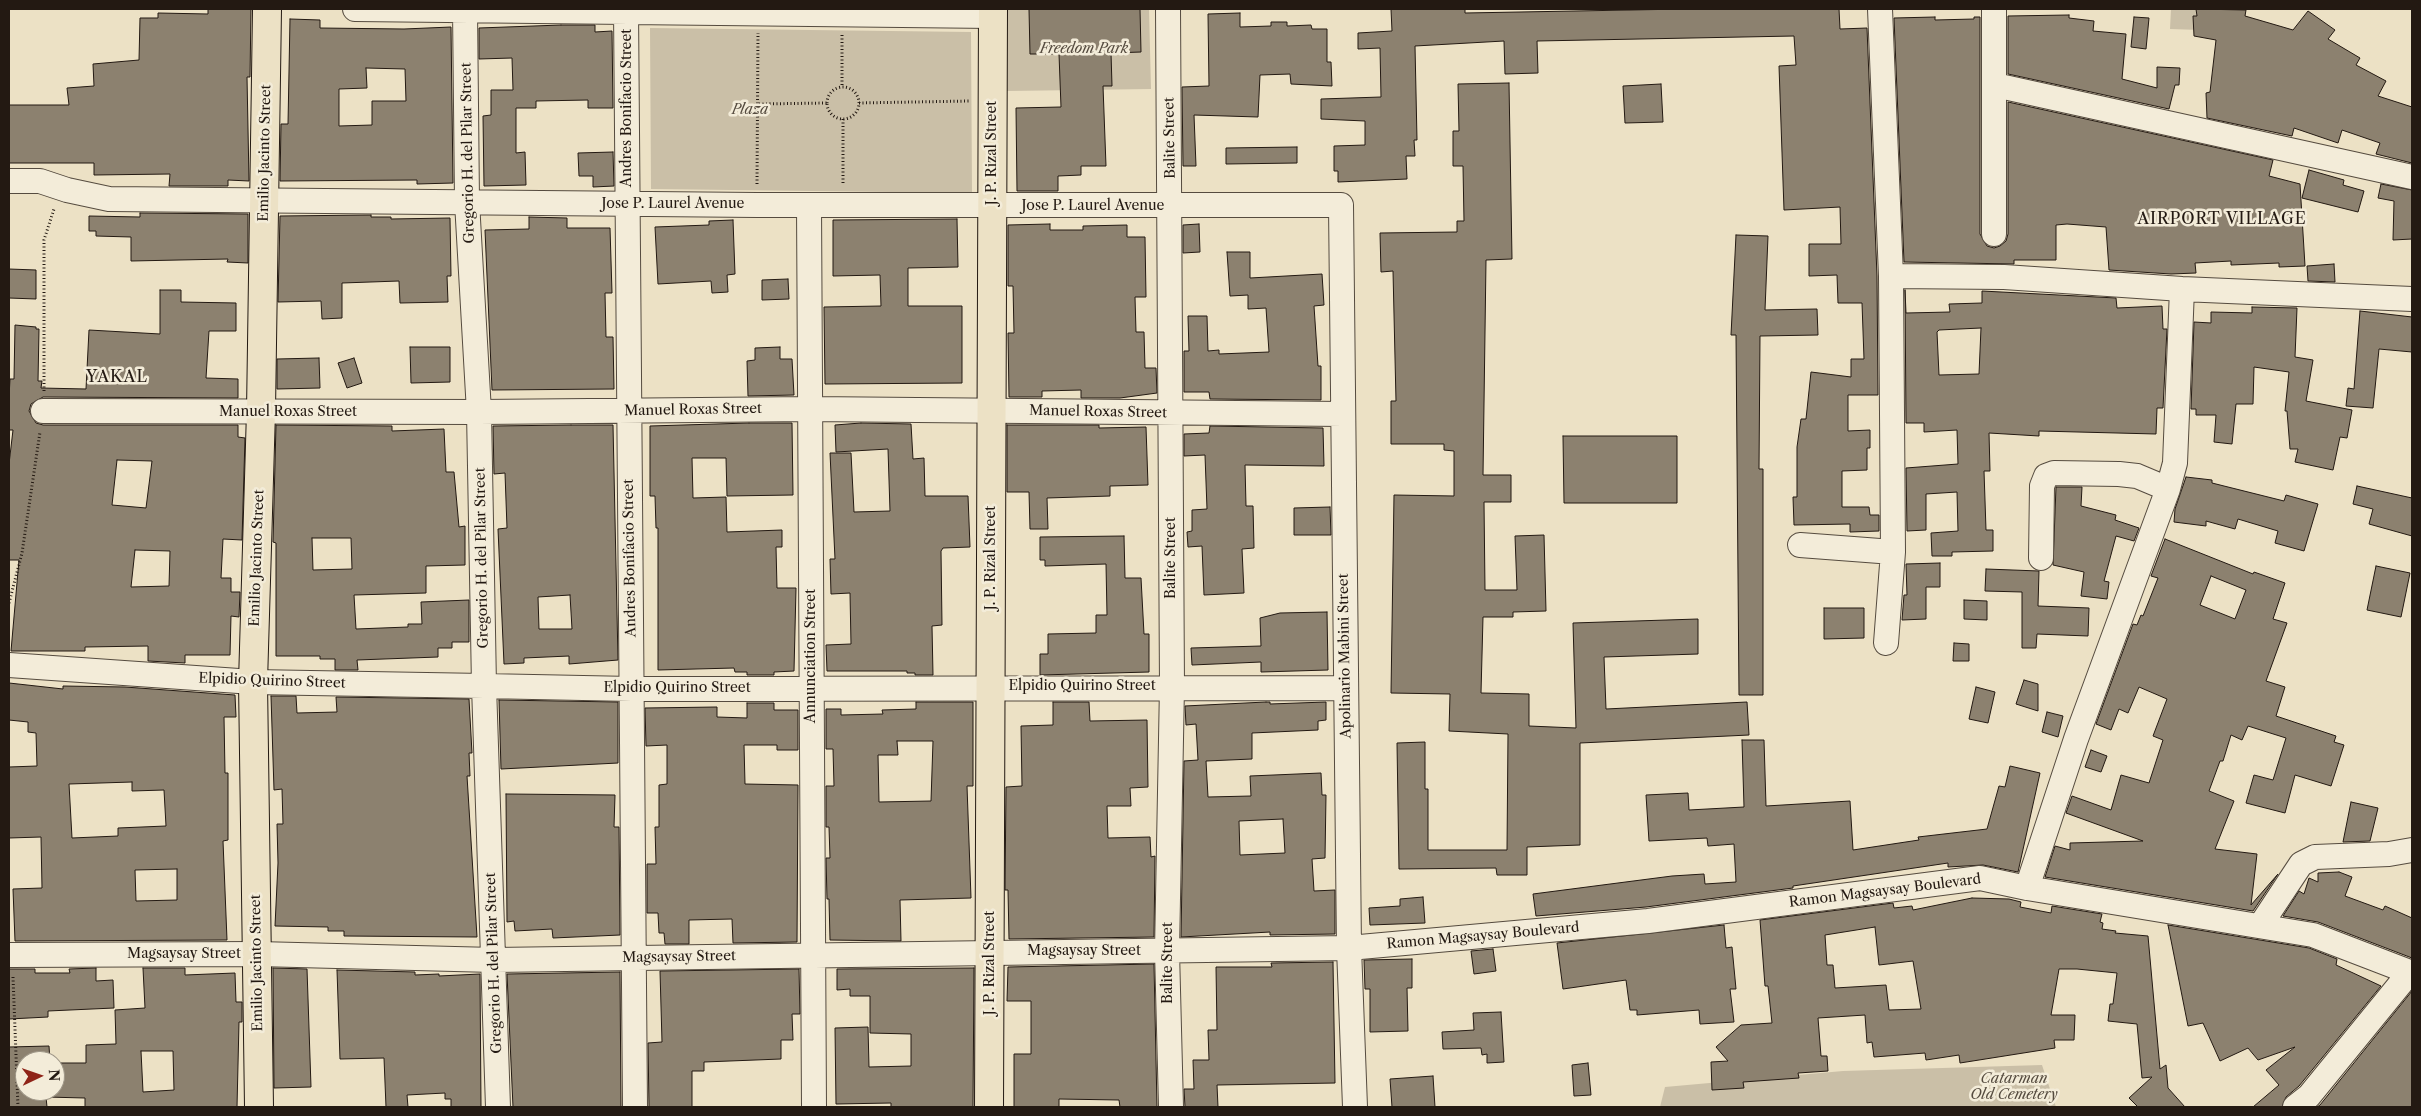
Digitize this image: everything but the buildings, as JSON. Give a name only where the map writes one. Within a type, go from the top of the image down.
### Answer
[{"type":"main road","name":"Emilio Jacinto Street","points":[[259,1107],[254,682],[261,411],[267,9]]},
{"type":"main road","name":"J. P. Rizal Street","points":[[989,1107],[993,12]]},
{"type":"street","points":[[355,9],[841,15],[993,12]]},
{"type":"street","name":"Balite Street","points":[[1168,9],[1172,686],[1167,951],[1171,1107]]},
{"type":"street","points":[[1880,9],[1891,276],[1893,552],[1886,642]]},
{"type":"street","points":[[1994,9],[1994,234]]},
{"type":"street","name":"Gregorio H. del Pilar Street","points":[[465,10],[467,202],[479,412],[484,686],[498,1107]]},
{"type":"street","name":"Andres Bonifacio Street","points":[[626,11],[635,1107]]},
{"type":"street","points":[[1995,85],[2412,177]]},
{"type":"street","name":"Jose P. Laurel Avenue","points":[[9,181],[40,181],[67,190],[109,199],[757,205],[1341,206]]},
{"type":"street","name":"Annunciation Street","points":[[809,205],[811,409],[810,687],[814,1107]]},
{"type":"street","name":"Apolinario Mabini Street","points":[[1341,206],[1348,948],[1355,1107]]},
{"type":"street","points":[[1891,276],[2004,277],[2182,289],[2412,299]]},
{"type":"street","points":[[2027,888],[2083,721],[2168,489],[2175,463],[2178,435],[2182,289]]},
{"type":"street","name":"Manuel Roxas Street","points":[[43,411],[479,412],[811,409],[1343,414]]},
{"type":"street","points":[[2041,558],[2042,486],[2046,476],[2054,473],[2119,474],[2137,476],[2168,489]]},
{"type":"street","points":[[1800,545],[1893,552]]},
{"type":"street","name":"Elpidio Quirino Street","points":[[9,665],[254,682],[632,689],[990,686],[1346,688]]},
{"type":"street","points":[[2260,926],[2301,864],[2315,857],[2389,854],[2412,850]]},
{"type":"street","name":"Ramon Magsaysay Boulevard","points":[[1348,948],[1648,921],[1980,878],[2027,888],[2313,935],[2411,972]]},
{"type":"street","name":"Magsaysay Street","points":[[10,955],[258,954],[494,960],[1348,948]]},
{"type":"street","points":[[2295,1107],[2309,1096],[2411,972]]},
{"type":"path","points":[[757,205],[758,14]]},
{"type":"path","points":[[841,15],[842,86]]},
{"type":"path","points":[[842,86],[856,93],[859,103],[856,112],[843,119],[833,116],[827,103],[830,94],[842,86]]},
{"type":"path","points":[[859,103],[992,101]]},
{"type":"path","points":[[758,104],[827,103]]},
{"type":"path","points":[[843,119],[843,205]]},
{"type":"path","points":[[10,955],[18,1107]]},
{"type":"green space","name":"Freedom Park","points":[[1007,9],[1149,9],[1151,89],[1007,91]]},
{"type":"green space","points":[[2171,9],[2201,9],[2200,30],[2170,29]]},
{"type":"green space","name":"Plaza","points":[[650,28],[971,32],[972,193],[651,189]]},
{"type":"green space","name":"Catarman Old Cemetery","points":[[2042,1065],[2056,1107],[1660,1107],[1665,1087],[1843,1071]]},
{"type":"district","name":"AIRPORT VILLAGE","points":[[2222,219]]},
{"type":"district","name":"YAKAL","points":[[117,377]]}]
